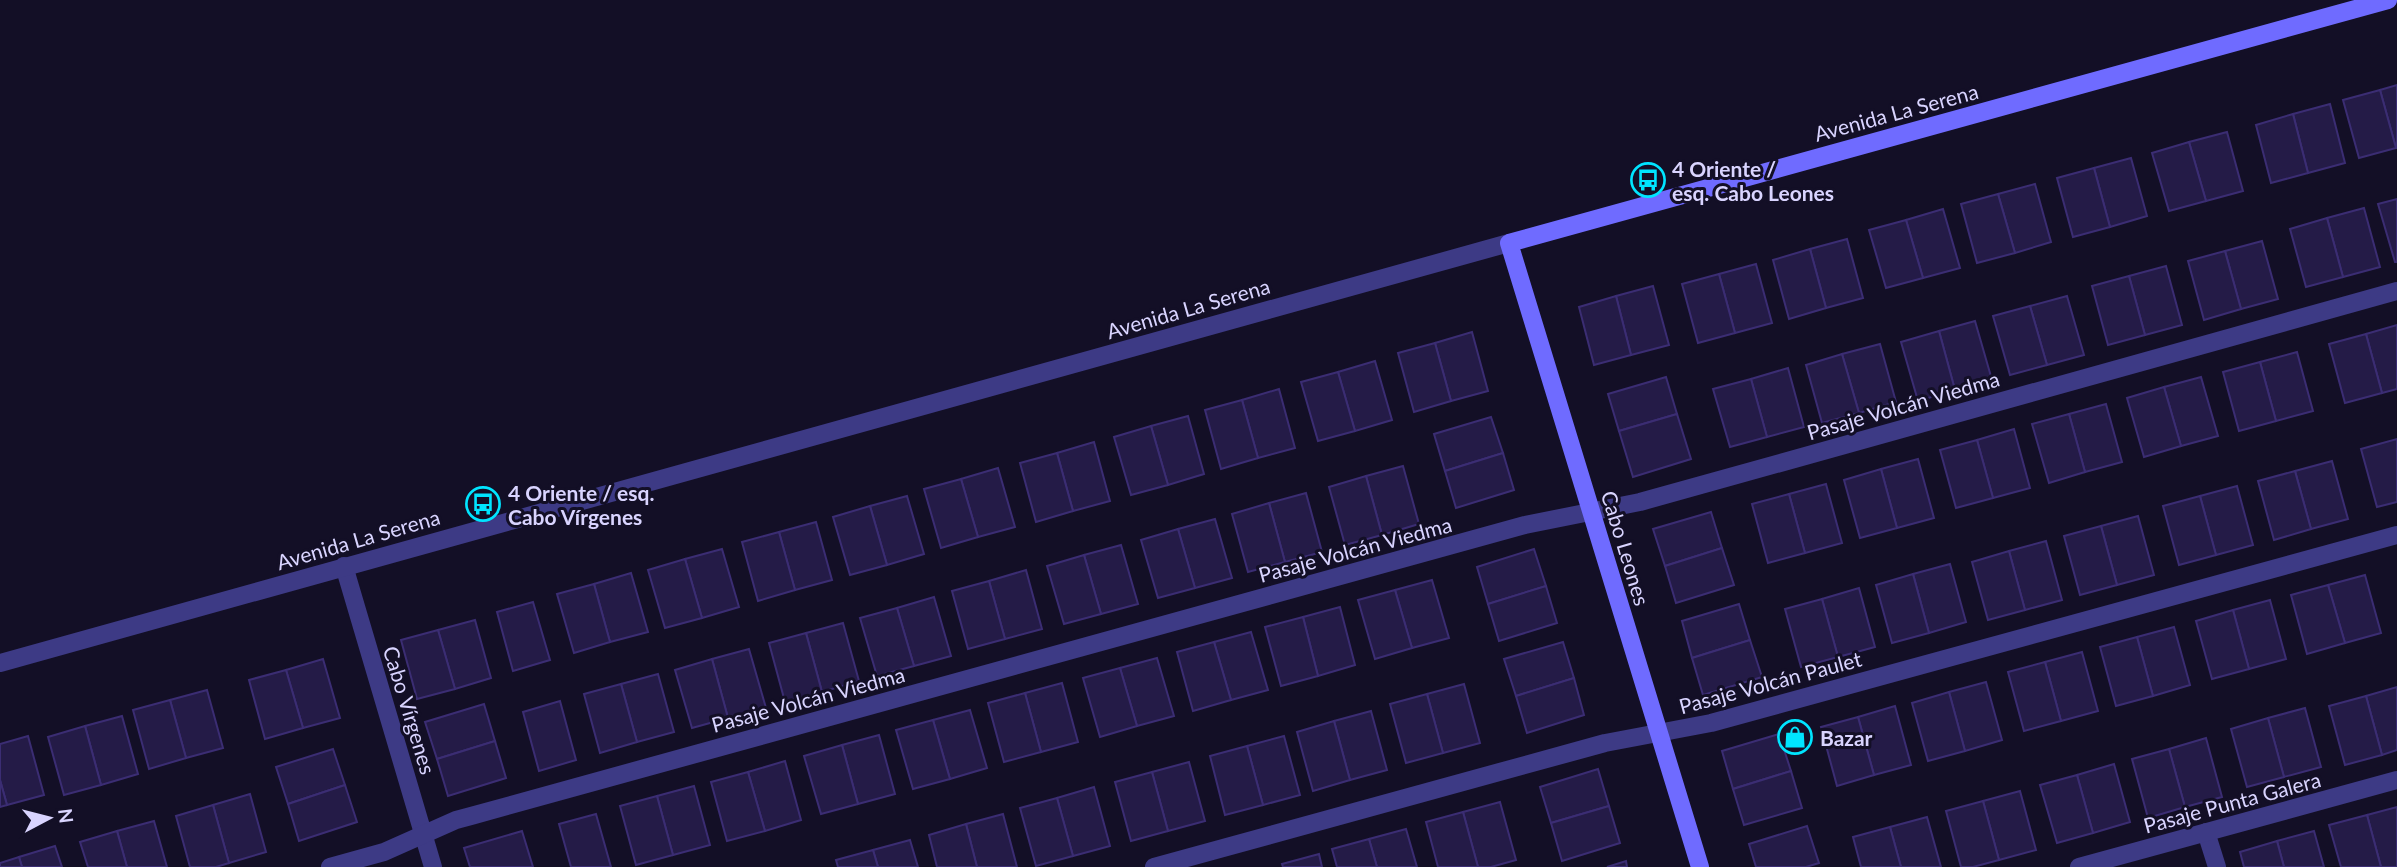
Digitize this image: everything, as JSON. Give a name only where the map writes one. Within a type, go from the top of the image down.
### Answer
[{"type":"street","name":"Avenida La Serena","points":[[0,663],[2388,0]]},
{"type":"street","name":"Cabo Leones","points":[[1509,243],[1700,867]]},
{"type":"street","name":"Pasaje Volcán Viedma","points":[[330,867],[384,852],[463,818],[1525,526],[1651,499],[2397,291]]},
{"type":"street","name":"Pasaje Volcán Paulet","points":[[1154,867],[1605,743],[1711,723],[2397,535]]},
{"type":"street","name":"Cabo Vírgenes","points":[[344,566],[433,867]]},
{"type":"street","name":"Pasaje Punta Galera","points":[[2079,867],[2397,780]]},
{"type":"street","points":[[2206,832],[2217,867]]},
{"type":"building","points":[[2397,85],[2397,148],[2396,148],[2380,90]]},
{"type":"building","points":[[2380,90],[2396,148],[2359,158],[2343,100]]},
{"type":"building","points":[[2330,104],[2345,163],[2308,173],[2293,114]]},
{"type":"building","points":[[2293,114],[2308,173],[2271,183],[2256,125]]},
{"type":"building","points":[[2227,132],[2243,191],[2206,201],[2189,142]]},
{"type":"building","points":[[2189,142],[2206,201],[2169,211],[2152,153]]},
{"type":"building","points":[[2131,158],[2147,216],[2110,227],[2094,168]]},
{"type":"building","points":[[2094,168],[2110,227],[2073,237],[2057,178]]},
{"type":"building","points":[[2035,184],[2051,242],[2015,253],[1998,194]]},
{"type":"building","points":[[1998,194],[2015,253],[1977,263],[1961,204]]},
{"type":"building","points":[[2397,199],[2397,262],[2395,262],[2378,204]]},
{"type":"building","points":[[2364,208],[2380,267],[2343,277],[2327,218]]},
{"type":"building","points":[[1943,209],[1960,268],[1923,278],[1906,220]]},
{"type":"building","points":[[2327,218],[2343,277],[2306,287],[2290,229]]},
{"type":"building","points":[[1906,220],[1923,278],[1886,288],[1869,230]]},
{"type":"building","points":[[1847,239],[1863,298],[1826,308],[1810,249]]},
{"type":"building","points":[[2262,241],[2278,299],[2241,309],[2225,251]]},
{"type":"building","points":[[1810,249],[1826,308],[1789,319],[1773,260]]},
{"type":"building","points":[[2225,251],[2241,309],[2204,320],[2188,261]]},
{"type":"building","points":[[1756,264],[1772,323],[1735,333],[1719,274]]},
{"type":"building","points":[[2166,266],[2182,325],[2145,335],[2129,276]]},
{"type":"building","points":[[1719,274],[1735,333],[1698,343],[1682,284]]},
{"type":"building","points":[[2129,276],[2145,335],[2108,345],[2092,286]]},
{"type":"building","points":[[1653,286],[1669,345],[1631,355],[1616,296]]},
{"type":"building","points":[[1616,296],[1631,355],[1594,365],[1579,307]]},
{"type":"building","points":[[2067,296],[2084,355],[2047,365],[2030,306]]},
{"type":"building","points":[[2030,306],[2047,365],[2010,375],[1993,316]]},
{"type":"building","points":[[1975,321],[1992,380],[1955,390],[1939,331]]},
{"type":"building","points":[[2397,325],[2397,389],[2382,393],[2366,334]]},
{"type":"building","points":[[1939,331],[1955,390],[1918,401],[1901,342]]},
{"type":"building","points":[[1472,332],[1488,391],[1451,401],[1435,343]]},
{"type":"building","points":[[2366,334],[2382,393],[2345,403],[2329,344]]},
{"type":"building","points":[[1435,343],[1451,401],[1414,412],[1398,353]]},
{"type":"building","points":[[1880,344],[1896,402],[1859,413],[1842,354]]},
{"type":"building","points":[[2297,352],[2313,411],[2276,421],[2260,362]]},
{"type":"building","points":[[1842,354],[1859,413],[1822,423],[1806,365]]},
{"type":"building","points":[[1375,361],[1392,420],[1355,431],[1338,372]]},
{"type":"building","points":[[2260,362],[2276,421],[2239,431],[2223,372]]},
{"type":"building","points":[[1788,368],[1804,427],[1767,437],[1751,379]]},
{"type":"building","points":[[1338,372],[1355,431],[1318,441],[1301,382]]},
{"type":"building","points":[[1666,377],[1677,414],[1619,431],[1608,394]]},
{"type":"building","points":[[2201,377],[2218,436],[2181,446],[2164,387]]},
{"type":"building","points":[[1751,379],[1767,437],[1730,447],[1713,389]]},
{"type":"building","points":[[2164,387],[2181,446],[2144,457],[2127,398]]},
{"type":"building","points":[[1279,389],[1295,448],[1258,458],[1242,400]]},
{"type":"building","points":[[1242,400],[1258,458],[1221,469],[1205,410]]},
{"type":"building","points":[[2106,404],[2122,462],[2085,472],[2069,414]]},
{"type":"building","points":[[1677,414],[1691,459],[1633,477],[1619,431]]},
{"type":"building","points":[[2069,414],[2085,472],[2049,483],[2032,424]]},
{"type":"building","points":[[1188,416],[1204,474],[1168,485],[1151,426]]},
{"type":"building","points":[[1491,417],[1503,453],[1445,471],[1434,434]]},
{"type":"building","points":[[1151,426],[1168,485],[1131,495],[1114,437]]},
{"type":"building","points":[[2014,429],[2030,488],[1993,498],[1977,440]]},
{"type":"building","points":[[2397,439],[2397,502],[2377,507],[2361,449]]},
{"type":"building","points":[[1977,440],[1993,498],[1956,508],[1940,450]]},
{"type":"building","points":[[1094,442],[1110,501],[1073,511],[1057,453]]},
{"type":"building","points":[[1057,453],[1073,511],[1036,522],[1020,463]]},
{"type":"building","points":[[1503,453],[1514,490],[1456,508],[1445,471]]},
{"type":"building","points":[[1918,459],[1934,518],[1897,528],[1881,469]]},
{"type":"building","points":[[2332,461],[2348,519],[2311,529],[2295,471]]},
{"type":"building","points":[[1403,466],[1419,524],[1382,535],[1366,476]]},
{"type":"building","points":[[998,468],[1015,527],[978,537],[961,479]]},
{"type":"building","points":[[1881,469],[1897,528],[1860,538],[1844,480]]},
{"type":"building","points":[[2295,471],[2311,529],[2274,540],[2258,481]]},
{"type":"building","points":[[1366,476],[1382,535],[1345,545],[1329,487]]},
{"type":"building","points":[[961,479],[978,537],[941,548],[924,489]]},
{"type":"building","points":[[1826,484],[1842,543],[1805,553],[1789,494]]},
{"type":"building","points":[[2237,486],[2253,545],[2216,555],[2200,496]]},
{"type":"building","points":[[1306,493],[1322,552],[1285,562],[1269,503]]},
{"type":"building","points":[[1789,494],[1805,553],[1768,563],[1752,504]]},
{"type":"building","points":[[907,496],[924,554],[887,565],[870,506]]},
{"type":"building","points":[[2200,496],[2216,555],[2179,565],[2163,506]]},
{"type":"building","points":[[1269,503],[1285,562],[1248,572],[1232,514]]},
{"type":"building","points":[[870,506],[887,565],[850,575],[833,517]]},
{"type":"building","points":[[1711,512],[1722,548],[1665,566],[1653,529]]},
{"type":"building","points":[[2138,516],[2154,575],[2117,585],[2101,526]]},
{"type":"building","points":[[1215,519],[1232,578],[1195,588],[1178,529]]},
{"type":"building","points":[[816,522],[832,580],[795,590],[779,532]]},
{"type":"building","points":[[2101,526],[2117,585],[2080,595],[2064,536]]},
{"type":"building","points":[[1178,529],[1195,588],[1158,598],[1141,540]]},
{"type":"building","points":[[779,532],[795,590],[758,601],[742,542]]},
{"type":"building","points":[[2046,541],[2062,600],[2025,610],[2009,551]]},
{"type":"building","points":[[1121,545],[1138,604],[1101,614],[1084,555]]},
{"type":"building","points":[[1722,548],[1734,585],[1676,603],[1665,566]]},
{"type":"building","points":[[722,549],[739,607],[702,618],[685,559]]},
{"type":"building","points":[[1534,549],[1546,586],[1488,604],[1477,567]]},
{"type":"building","points":[[2009,551],[2025,610],[1988,620],[1972,562]]},
{"type":"building","points":[[1084,555],[1101,614],[1064,624],[1047,566]]},
{"type":"building","points":[[685,559],[702,618],[665,628],[648,570]]},
{"type":"building","points":[[1950,564],[1966,622],[1929,633],[1913,574]]},
{"type":"building","points":[[1026,570],[1042,629],[1005,639],[989,581]]},
{"type":"building","points":[[631,573],[648,632],[610,642],[594,584]]},
{"type":"building","points":[[1913,574],[1929,633],[1892,643],[1876,585]]},
{"type":"building","points":[[2365,575],[2381,633],[2345,643],[2328,585]]},
{"type":"building","points":[[1432,580],[1449,638],[1412,648],[1395,590]]},
{"type":"building","points":[[989,581],[1005,639],[968,649],[952,591]]},
{"type":"building","points":[[594,584],[610,642],[574,653],[557,594]]},
{"type":"building","points":[[2328,585],[2345,643],[2307,654],[2291,595]]},
{"type":"building","points":[[1546,586],[1557,623],[1499,641],[1488,604]]},
{"type":"building","points":[[1859,588],[1875,647],[1838,657],[1822,599]]},
{"type":"building","points":[[1395,590],[1412,648],[1375,659],[1358,600]]},
{"type":"building","points":[[934,597],[951,656],[914,666],[897,608]]},
{"type":"building","points":[[1822,599],[1838,657],[1801,667],[1785,609]]},
{"type":"building","points":[[2270,600],[2286,659],[2249,669],[2233,610]]},
{"type":"building","points":[[533,602],[550,660],[513,671],[497,612]]},
{"type":"building","points":[[1739,604],[1750,640],[1692,658],[1682,621]]},
{"type":"building","points":[[1340,607],[1355,665],[1318,676],[1303,617]]},
{"type":"building","points":[[897,608],[914,666],[877,676],[860,618]]},
{"type":"building","points":[[2233,610],[2249,669],[2212,679],[2196,621]]},
{"type":"building","points":[[1303,617],[1318,676],[1281,686],[1265,627]]},
{"type":"building","points":[[475,620],[491,678],[455,689],[438,630]]},
{"type":"building","points":[[843,623],[859,681],[822,692],[806,633]]},
{"type":"building","points":[[2174,627],[2190,685],[2153,696],[2137,637]]},
{"type":"building","points":[[438,630],[455,689],[417,699],[401,640]]},
{"type":"building","points":[[1251,632],[1268,690],[1231,700],[1214,642]]},
{"type":"building","points":[[806,633],[822,692],[785,702],[769,643]]},
{"type":"building","points":[[2137,637],[2153,696],[2116,706],[2100,647]]},
{"type":"building","points":[[1750,640],[1762,677],[1703,695],[1692,658]]},
{"type":"building","points":[[1214,642],[1231,700],[1193,711],[1177,652]]},
{"type":"building","points":[[1563,642],[1574,678],[1516,696],[1504,659]]},
{"type":"building","points":[[749,649],[766,708],[728,718],[712,659]]},
{"type":"building","points":[[2082,652],[2098,711],[2061,721],[2045,662]]},
{"type":"building","points":[[1157,658],[1174,716],[1137,726],[1120,668]]},
{"type":"building","points":[[323,659],[340,718],[303,728],[286,670]]},
{"type":"building","points":[[712,659],[728,718],[692,728],[675,670]]},
{"type":"building","points":[[2045,662],[2061,721],[2024,731],[2008,672]]},
{"type":"building","points":[[1120,668],[1137,726],[1100,737],[1083,678]]},
{"type":"building","points":[[286,670],[303,728],[265,739],[249,680]]},
{"type":"building","points":[[658,674],[674,732],[637,742],[621,684]]},
{"type":"building","points":[[1574,678],[1584,715],[1527,733],[1516,696]]},
{"type":"building","points":[[1986,682],[2002,740],[1965,751],[1949,692]]},
{"type":"building","points":[[1062,683],[1078,742],[1041,752],[1025,693]]},
{"type":"building","points":[[621,684],[637,742],[600,753],[584,694]]},
{"type":"building","points":[[1464,684],[1480,743],[1443,753],[1427,694]]},
{"type":"building","points":[[2397,687],[2397,750],[2382,755],[2366,696]]},
{"type":"building","points":[[207,690],[223,748],[186,758],[170,700]]},
{"type":"building","points":[[1949,692],[1965,751],[1928,761],[1912,703]]},
{"type":"building","points":[[1025,693],[1041,752],[1004,762],[988,703]]},
{"type":"building","points":[[1427,694],[1443,753],[1406,763],[1390,704]]},
{"type":"building","points":[[2366,696],[2382,755],[2345,765],[2329,706]]},
{"type":"building","points":[[170,700],[186,758],[149,769],[133,710]]},
{"type":"building","points":[[560,701],[576,760],[539,771],[523,712]]},
{"type":"building","points":[[484,704],[495,741],[437,759],[425,722]]},
{"type":"building","points":[[1895,706],[1911,765],[1874,775],[1858,717]]},
{"type":"building","points":[[2305,708],[2321,767],[2284,777],[2268,718]]},
{"type":"building","points":[[970,710],[987,768],[950,779],[933,720]]},
{"type":"building","points":[[1371,711],[1387,770],[1350,780],[1334,721]]},
{"type":"building","points":[[122,716],[138,774],[101,785],[85,726]]},
{"type":"building","points":[[1858,717],[1874,775],[1837,786],[1821,727]]},
{"type":"building","points":[[2268,718],[2284,777],[2247,787],[2231,729]]},
{"type":"building","points":[[933,720],[950,779],[913,789],[896,730]]},
{"type":"building","points":[[1334,721],[1350,780],[1313,791],[1297,732]]},
{"type":"building","points":[[85,726],[101,785],[64,795],[48,737]]},
{"type":"building","points":[[1779,734],[1791,771],[1733,789],[1722,751]]},
{"type":"building","points":[[879,735],[895,794],[858,804],[842,745]]},
{"type":"building","points":[[28,736],[44,795],[7,805],[0,780],[0,744]]},
{"type":"building","points":[[1284,736],[1300,795],[1263,805],[1247,746]]},
{"type":"building","points":[[2206,738],[2222,797],[2185,807],[2169,749]]},
{"type":"building","points":[[495,741],[506,778],[448,796],[437,759]]},
{"type":"building","points":[[842,745],[858,804],[821,814],[804,756]]},
{"type":"building","points":[[1247,746],[1263,805],[1225,815],[1210,756]]},
{"type":"building","points":[[333,749],[345,785],[288,804],[276,767]]},
{"type":"building","points":[[2169,749],[2185,807],[2148,818],[2132,759]]},
{"type":"building","points":[[785,761],[801,820],[765,831],[748,772]]},
{"type":"building","points":[[1189,762],[1205,821],[1168,831],[1152,772]]},
{"type":"building","points":[[2114,764],[2130,822],[2093,833],[2077,775]]},
{"type":"building","points":[[1598,769],[1609,806],[1551,823],[1540,787]]},
{"type":"building","points":[[1791,771],[1802,808],[1744,825],[1733,789]]},
{"type":"building","points":[[748,772],[765,831],[727,841],[711,782]]},
{"type":"building","points":[[1152,772],[1168,831],[1131,841],[1115,782]]},
{"type":"building","points":[[2077,775],[2093,833],[2057,843],[2040,785]]},
{"type":"building","points":[[0,780],[7,805],[0,807]]},
{"type":"building","points":[[345,785],[357,822],[299,841],[288,804]]},
{"type":"building","points":[[694,786],[710,845],[673,855],[657,796]]},
{"type":"building","points":[[1094,787],[1110,846],[1073,856],[1057,798]]},
{"type":"building","points":[[2020,791],[2036,850],[1999,860],[1983,801]]},
{"type":"building","points":[[250,794],[266,852],[229,863],[213,805]]},
{"type":"building","points":[[657,796],[673,855],[636,865],[620,806]]},
{"type":"building","points":[[1057,798],[1073,856],[1036,866],[1020,808]]},
{"type":"building","points":[[1983,801],[1999,860],[1973,867],[1961,867],[1946,811]]},
{"type":"building","points":[[1500,802],[1516,860],[1491,867],[1478,867],[1463,812]]},
{"type":"building","points":[[213,805],[229,863],[216,867],[190,867],[176,816]]},
{"type":"building","points":[[1609,806],[1620,843],[1562,861],[1551,823]]},
{"type":"building","points":[[2397,807],[2397,867],[2381,867],[2367,815]]},
{"type":"building","points":[[1463,812],[1478,867],[1438,867],[1426,822]]},
{"type":"building","points":[[596,814],[611,867],[571,867],[559,824]]},
{"type":"building","points":[[1003,814],[1017,867],[977,867],[966,824]]},
{"type":"building","points":[[2367,815],[2381,867],[2341,867],[2329,825]]},
{"type":"building","points":[[1927,817],[1941,867],[1901,867],[1890,827]]},
{"type":"building","points":[[154,821],[167,867],[127,867],[117,831]]},
{"type":"building","points":[[966,824],[977,867],[937,867],[929,835]]},
{"type":"building","points":[[1807,826],[1819,863],[1806,867],[1756,867],[1749,844]]},
{"type":"building","points":[[1890,827],[1901,867],[1861,867],[1853,837]]},
{"type":"building","points":[[1406,829],[1417,867],[1377,867],[1369,839]]},
{"type":"building","points":[[117,831],[127,867],[88,867],[80,842]]},
{"type":"building","points":[[522,831],[533,867],[470,867],[464,848]]},
{"type":"building","points":[[2314,831],[2324,867],[2284,867],[2277,841]]},
{"type":"building","points":[[1369,839],[1377,867],[1337,867],[1332,849]]},
{"type":"building","points":[[910,840],[918,867],[878,867],[873,850]]},
{"type":"building","points":[[2277,841],[2284,867],[2244,867],[2240,852]]},
{"type":"building","points":[[55,846],[62,867],[22,867],[19,857]]},
{"type":"building","points":[[873,850],[878,867],[838,867],[836,860]]},
{"type":"building","points":[[1319,854],[1322,867],[1283,867],[1282,864]]},
{"type":"building","points":[[19,857],[22,867],[0,867],[0,863]]},
{"type":"building","points":[[1626,861],[1627,867],[1607,867]]},
{"type":"place","name":"4 Oriente / esq. Cabo Leones","points":[[1648,180]]},
{"type":"place","name":"4 Oriente / esq. Cabo Vírgenes","points":[[483,504]]},
{"type":"place","name":"Bazar","points":[[1795,737]]}]
